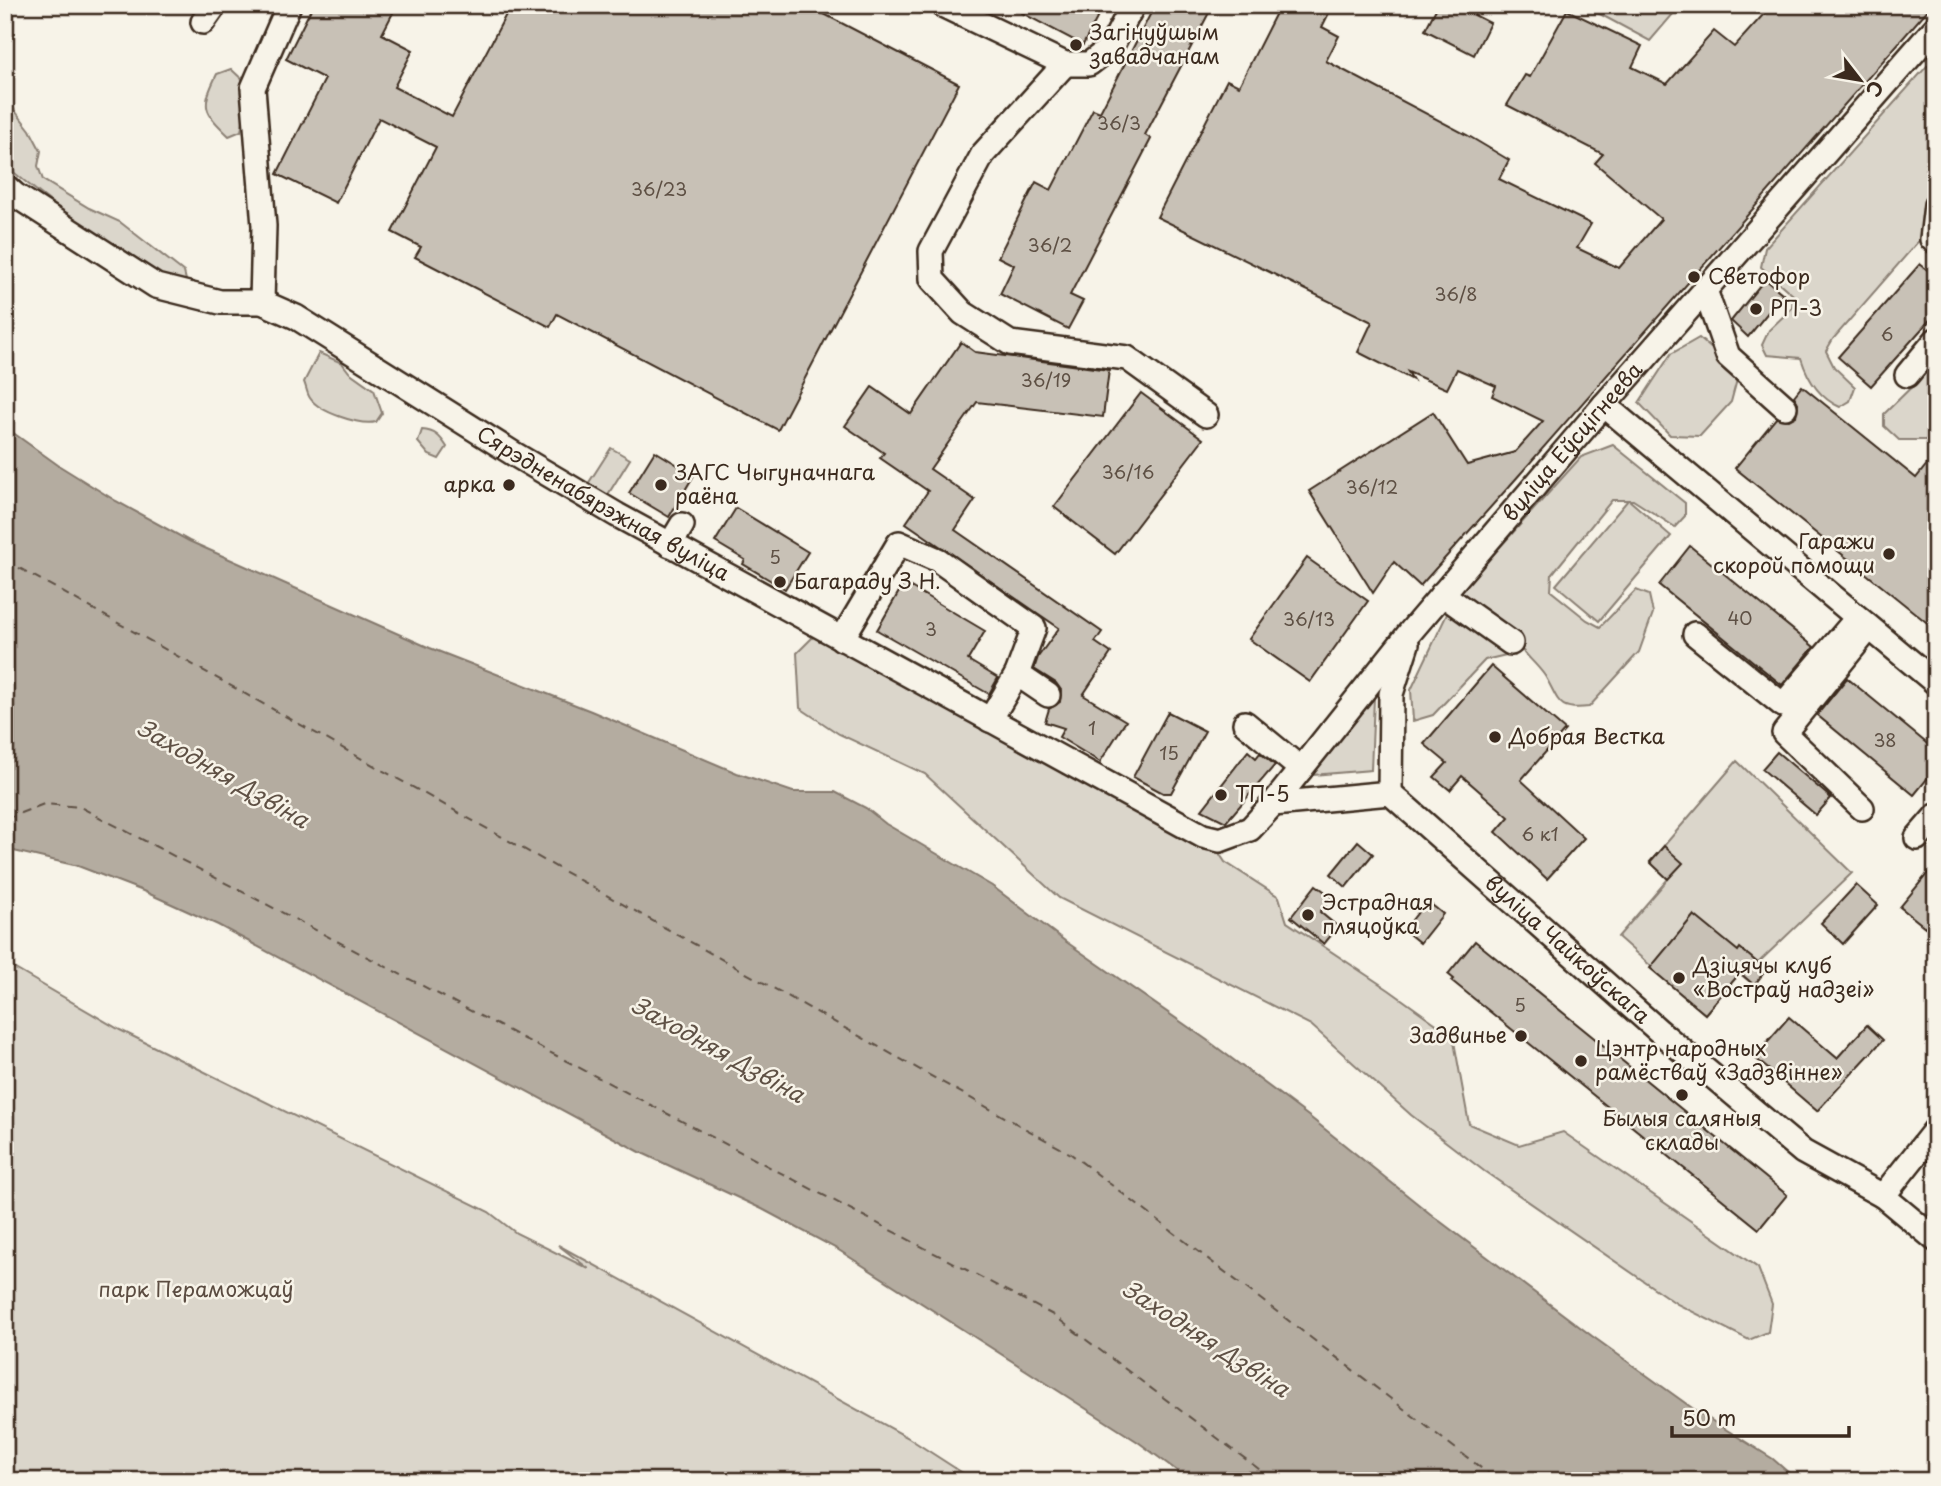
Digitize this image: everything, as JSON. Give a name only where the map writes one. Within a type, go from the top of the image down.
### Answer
[{"type":"street","points":[[262,302],[264,226],[253,88],[289,5]]},
{"type":"street","points":[[942,5],[1065,64],[1089,64],[1111,47],[1133,5]]},
{"type":"street","name":"вуліца Еўсцігнеева","points":[[1203,836],[1220,840],[1250,829],[1442,594],[1936,27]]},
{"type":"street","points":[[1065,64],[983,154],[931,251],[932,279],[963,313],[1010,343],[1126,358],[1206,415]]},
{"type":"street","name":"Сярэдненабярэжная вуліца","points":[[5,186],[156,286],[220,302],[262,302],[296,317],[514,454],[670,545],[1203,836]]},
{"type":"street","points":[[1936,205],[1932,239],[1936,242]]},
{"type":"street","points":[[1705,290],[1728,356],[1785,407]]},
{"type":"street","points":[[1907,375],[1936,340]]},
{"type":"street","points":[[1604,405],[1936,683]]},
{"type":"street","points":[[670,545],[682,525]]},
{"type":"street","points":[[842,639],[899,544],[938,560],[1034,628],[1017,674],[990,720]]},
{"type":"street","points":[[1442,594],[1511,643]]},
{"type":"street","points":[[1695,634],[1783,705],[1863,623]]},
{"type":"street","points":[[1862,808],[1784,733],[1863,623]]},
{"type":"street","points":[[1273,803],[1390,793],[1391,694],[1411,631]]},
{"type":"street","points":[[1017,674],[1048,695]]},
{"type":"street","points":[[1245,723],[1301,769]]},
{"type":"street","name":"вуліца Чайкоўскага","points":[[1390,793],[1659,1031],[1803,1153],[1883,1196],[1936,1240]]},
{"type":"street","points":[[1917,838],[1936,816]]},
{"type":"street","points":[[1883,1196],[1936,1129]]},
{"type":"green space","points":[[1583,5],[1674,5],[1674,13],[1650,41]]},
{"type":"green space","points":[[1927,66],[1936,67],[1936,221],[1833,339],[1826,351],[1834,367],[1855,387],[1850,401],[1840,407],[1826,399],[1815,387],[1801,358],[1767,355],[1762,345],[1769,330],[1792,308],[1793,295],[1761,267],[1765,248]]},
{"type":"green space","points":[[231,69],[248,85],[248,97],[241,131],[229,136],[210,114],[207,102],[217,74]]},
{"type":"green space","points":[[5,102],[30,130],[41,151],[38,166],[43,180],[89,208],[120,222],[184,272],[186,280],[175,284],[130,259],[66,214],[5,165]]},
{"type":"green space","points":[[1699,338],[1739,372],[1731,402],[1700,436],[1670,435],[1639,403],[1671,354]]},
{"type":"green space","points":[[319,353],[342,363],[349,372],[374,390],[382,413],[376,422],[360,422],[340,417],[310,398],[304,382]]},
{"type":"green space","points":[[1936,363],[1936,433],[1926,440],[1899,440],[1884,426],[1884,414]]},
{"type":"green space","points":[[422,430],[437,435],[447,447],[439,459],[429,455],[418,442]]},
{"type":"green space","points":[[1613,445],[1685,503],[1685,516],[1675,527],[1629,500],[1671,536],[1599,621],[1556,585],[1628,500],[1612,500],[1552,574],[1551,591],[1600,627],[1636,590],[1649,595],[1653,613],[1639,652],[1589,707],[1570,707],[1560,702],[1543,673],[1523,651],[1485,660],[1433,715],[1413,721],[1411,690],[1455,597],[1581,457]]},
{"type":"green space","points":[[611,448],[630,459],[607,496],[588,484]]},
{"type":"green space","points":[[814,636],[1147,819],[1215,847],[1225,862],[1279,897],[1287,922],[1453,1036],[1469,1124],[1519,1145],[1563,1132],[1758,1268],[1772,1304],[1768,1332],[1749,1340],[1677,1304],[1484,1171],[1411,1115],[1311,1025],[1059,898],[925,774],[839,734],[800,708],[797,653]]},
{"type":"green space","points":[[1374,698],[1371,770],[1312,775]]},
{"type":"green space","points":[[1737,761],[1852,873],[1758,963],[1766,970],[1754,985],[1739,973],[1705,1014],[1618,937],[1668,879],[1650,862]]},
{"type":"green space","name":"парк Пераможцаў","points":[[5,963],[120,1030],[489,1212],[516,1233],[589,1269],[558,1245],[907,1437],[975,1481],[5,1481]]},
{"type":"water","name":"Заходняя Дзвіна","points":[[5,427],[58,465],[116,501],[189,541],[430,648],[591,711],[737,773],[793,792],[835,792],[866,808],[886,824],[992,886],[1065,941],[1207,1040],[1592,1336],[1695,1410],[1773,1459],[1798,1481],[1191,1481],[1138,1442],[837,1249],[762,1209],[640,1152],[218,925],[143,891],[78,866],[5,849]]},
{"type":"building","points":[[313,5],[397,5],[382,34],[413,50],[394,87],[452,117],[511,5],[828,5],[824,14],[959,84],[778,430],[557,314],[550,327],[415,257],[421,247],[392,232],[436,147],[379,118],[336,203],[277,174],[325,79],[286,59]]},
{"type":"building","points":[[1007,5],[1104,5],[1083,45]]},
{"type":"building","points":[[1155,5],[1213,5],[1145,135],[1151,139],[1070,295],[1083,301],[1068,329],[1000,294],[1014,265],[998,257],[1036,182],[1051,190],[1093,109],[1100,112]]},
{"type":"building","points":[[1280,5],[1333,5],[1322,27],[1339,36],[1326,61],[1509,160],[1499,179],[1591,224],[1577,248],[1619,268],[1661,219],[1595,163],[1603,154],[1507,105],[1525,75],[1530,77],[1567,10],[1642,46],[1632,67],[1667,84],[1714,31],[1734,47],[1772,5],[1932,5],[1420,586],[1394,562],[1373,593],[1309,491],[1433,412],[1467,465],[1515,452],[1543,421],[1492,396],[1496,386],[1457,369],[1447,389],[1408,372],[1413,380],[1358,352],[1372,322],[1157,217],[1227,80],[1239,86]]},
{"type":"building","points":[[1438,5],[1455,5],[1490,23],[1474,55],[1425,30]]},
{"type":"building","points":[[1920,264],[1936,277],[1936,313],[1871,386],[1838,357]]},
{"type":"building","name":"РП-3","points":[[1765,279],[1783,294],[1748,337],[1731,321]]},
{"type":"building","points":[[961,342],[975,352],[1109,370],[1103,417],[977,402],[930,469],[975,500],[955,530],[1102,632],[1095,642],[1111,653],[1083,695],[1126,721],[1100,762],[1059,737],[1064,728],[1045,722],[1049,709],[1060,702],[1061,690],[1056,683],[1034,669],[1038,657],[1059,628],[906,523],[928,491],[880,458],[884,453],[845,426],[872,387],[911,414]]},
{"type":"building","name":"Гаражи скорой помощи","points":[[1802,386],[1916,478],[1936,453],[1936,630],[1735,468],[1776,418],[1789,420],[1796,416],[1798,403],[1794,396]]},
{"type":"building","points":[[1141,393],[1203,439],[1115,554],[1054,507]]},
{"type":"building","name":"ЗАГС Чыгуначнага раёна","points":[[655,451],[694,475],[669,517],[629,493]]},
{"type":"building","points":[[736,508],[808,552],[785,589],[743,564],[745,560],[715,542]]},
{"type":"building","points":[[1690,546],[1814,647],[1782,685],[1659,585]]},
{"type":"building","points":[[1307,558],[1368,601],[1310,682],[1249,639]]},
{"type":"building","points":[[904,583],[985,631],[968,660],[998,678],[989,694],[877,630]]},
{"type":"building","name":"Добрая Вестка","points":[[1491,666],[1565,730],[1521,780],[1584,838],[1547,879],[1496,832],[1509,817],[1462,776],[1450,790],[1434,777],[1447,763],[1424,744]]},
{"type":"building","points":[[1847,678],[1936,751],[1936,768],[1914,795],[1817,715]]},
{"type":"building","points":[[1168,712],[1205,731],[1171,793],[1163,793],[1133,777]]},
{"type":"building","points":[[1248,751],[1256,758],[1260,753],[1275,765],[1226,822],[1202,810]]},
{"type":"building","points":[[1777,752],[1831,798],[1816,815],[1762,769]]},
{"type":"building","points":[[1358,841],[1373,854],[1346,887],[1331,874]]},
{"type":"building","points":[[1664,846],[1683,863],[1668,879],[1650,862]]},
{"type":"building","points":[[1936,863],[1936,914],[1925,927],[1900,907]]},
{"type":"building","name":"Эстрадная пляцоўка","points":[[1316,885],[1332,897],[1320,912],[1338,927],[1324,944],[1291,917]]},
{"type":"building","points":[[1856,885],[1878,905],[1843,944],[1821,923]]},
{"type":"building","points":[[1427,901],[1443,914],[1420,943],[1404,930]]},
{"type":"building","points":[[1694,915],[1766,970],[1754,985],[1740,973],[1705,1014],[1650,968]]},
{"type":"building","points":[[1475,941],[1787,1195],[1759,1229],[1452,981],[1454,979],[1448,974]]},
{"type":"building","points":[[1789,1017],[1837,1058],[1867,1025],[1883,1040],[1817,1111],[1754,1057]]},
{"type":"ferry route","points":[[5,560],[1071,1154],[1498,1481]]},
{"type":"ferry route","points":[[5,819],[44,804],[80,807],[1053,1315],[1275,1481]]},
{"type":"place","name":"Загінуўшым завадчанам","points":[[1076,45]]},
{"type":"place","name":"Светофор","points":[[1694,277]]},
{"type":"place","name":"РП-3","points":[[1756,309]]},
{"type":"place","name":"арка","points":[[509,485]]},
{"type":"place","name":"ЗАГС Чыгуначнага раёна","points":[[661,485]]},
{"type":"place","name":"Гаражи скорой помощи","points":[[1889,554]]},
{"type":"place","name":"Багараду З Н.","points":[[780,582]]},
{"type":"place","name":"Добрая Вестка","points":[[1495,737]]},
{"type":"place","name":"ТП-5","points":[[1221,795]]},
{"type":"place","name":"Эстрадная пляцоўка","points":[[1308,915]]},
{"type":"place","name":"Дзіцячы клуб «Востраў надзеі»","points":[[1679,978]]},
{"type":"place","name":"Задвинье","points":[[1521,1036]]},
{"type":"place","name":"Цэнтр народных рамёстваў «Задзвінне»","points":[[1581,1061]]},
{"type":"place","name":"Былыя саляныя склады","points":[[1682,1095]]}]
